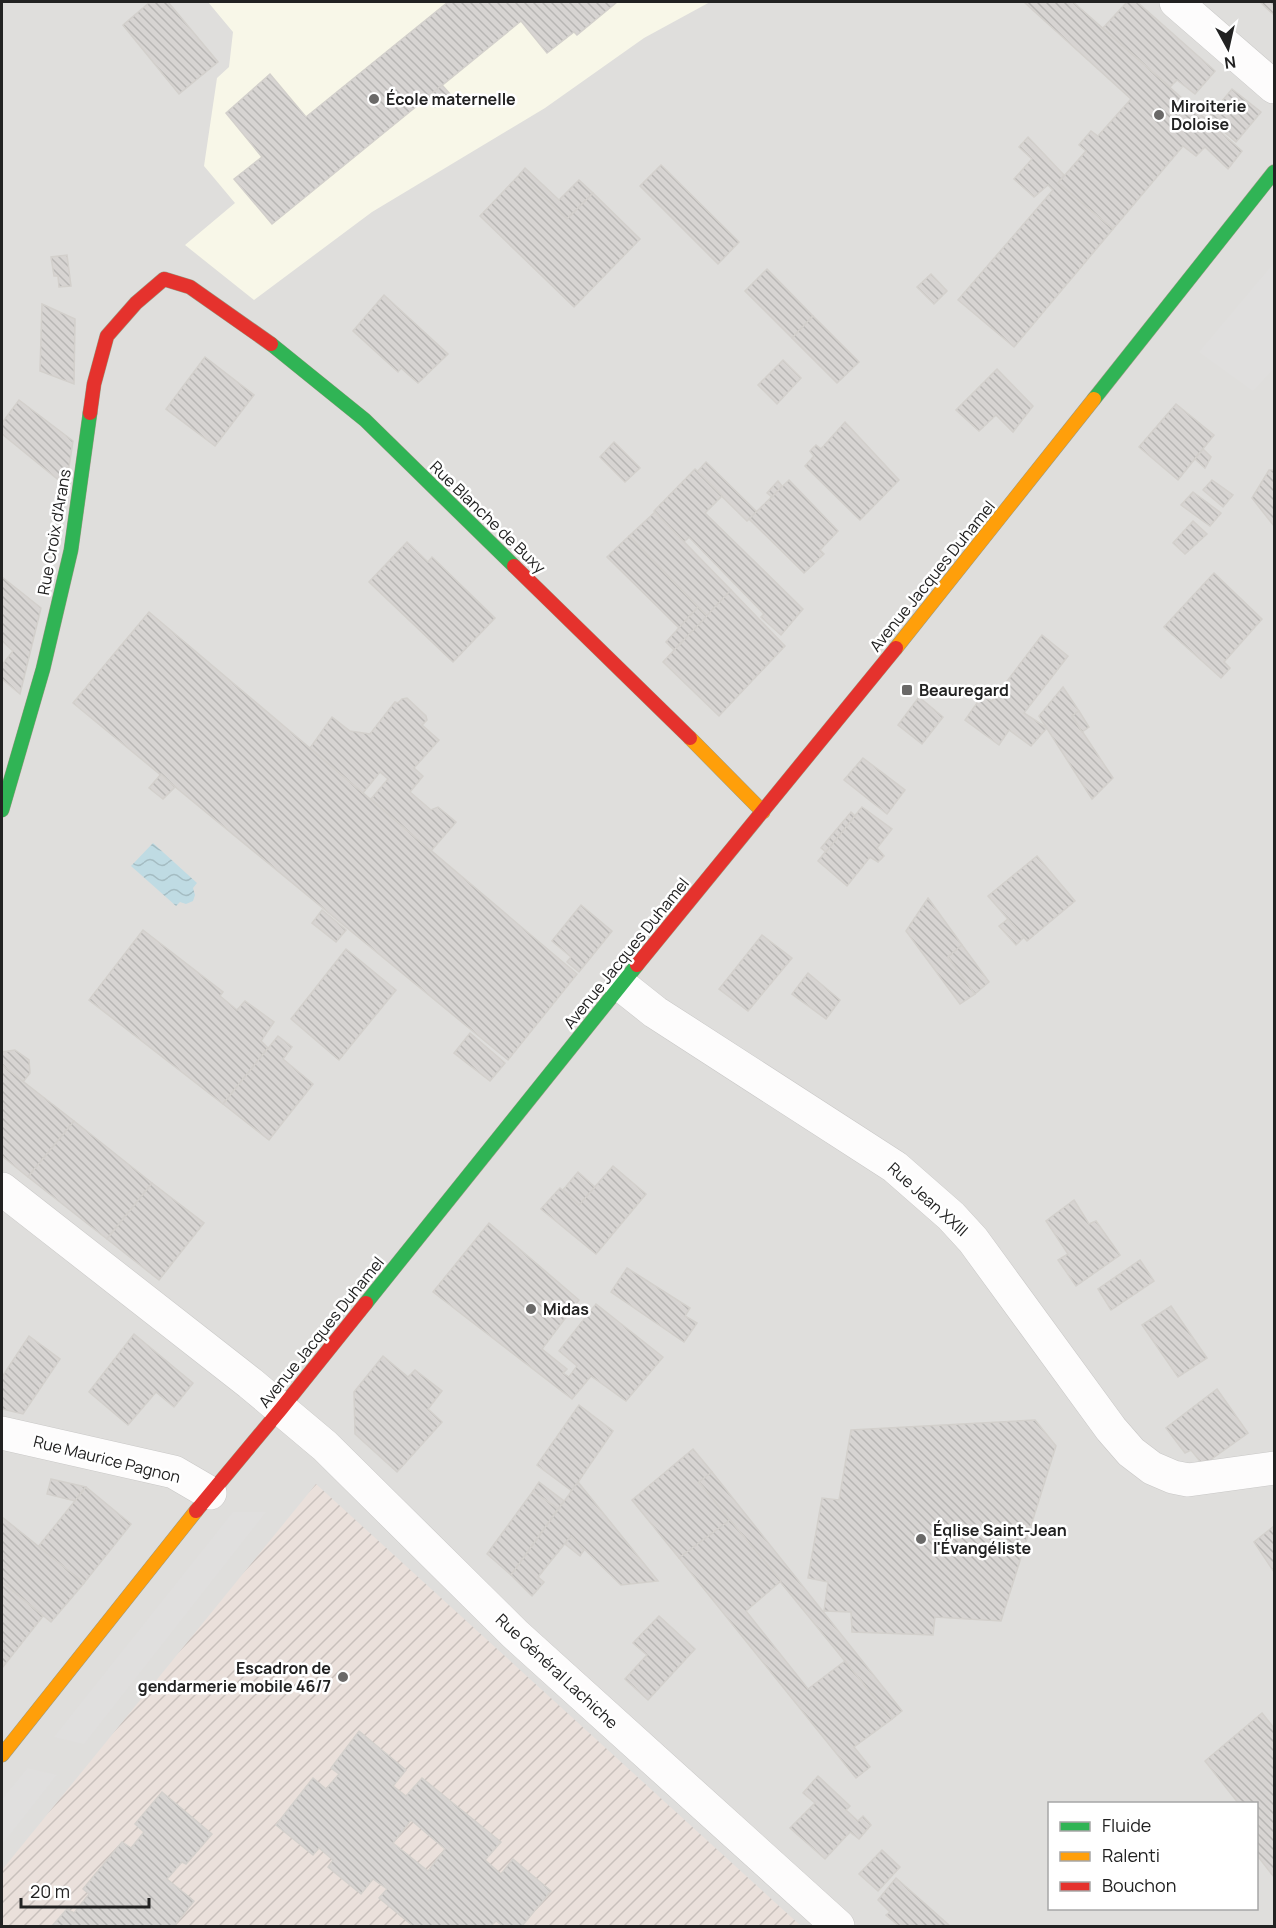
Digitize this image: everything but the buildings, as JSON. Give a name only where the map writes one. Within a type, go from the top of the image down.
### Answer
[{"type":"main road","name":"Avenue Jacques Duhamel","points":[[2,1755],[210,1493],[281,1409],[1050,456],[1275,172]]},
{"type":"main road","name":"Rue Blanche de Buxy","points":[[164,279],[190,287],[283,352],[365,420],[763,812]]},
{"type":"main road","name":"Rue Croix d'Arans","points":[[2,810],[43,669],[71,550],[94,384],[107,336],[136,303],[164,279]]},
{"type":"street","points":[[1176,2],[1275,87]]},
{"type":"street","name":"Rue Jean XXIII","points":[[621,985],[655,1012],[895,1167],[927,1194],[974,1240],[1117,1437],[1131,1452],[1152,1468],[1173,1478],[1188,1480],[1275,1468]]},
{"type":"street","name":"Rue Général Lachiche","points":[[2,1189],[250,1383],[325,1446],[515,1635],[838,1926]]},
{"type":"street","name":"Rue Maurice Pagnon","points":[[2,1433],[174,1472],[210,1493]]},
{"type":"shaded area","points":[[2,2],[1274,2],[1274,1926],[2,1926]]},
{"type":"shaded area","points":[[208,2],[710,2],[644,38],[545,108],[372,212],[254,300],[185,245],[235,203],[204,166],[217,78],[229,67],[233,32]]},
{"type":"shaded area","points":[[1274,263],[1274,368],[1253,391],[1199,352]]},
{"type":"shaded area","name":"Escadron de gendarmerie mobile 46/7","points":[[316,1484],[801,1926],[2,1926],[2,1870]]},
{"type":"shaded area","points":[[233,1512],[266,1512],[84,1744],[54,1737]]},
{"type":"shaded area","points":[[27,1768],[57,1775],[2,1845],[2,1799]]},
{"type":"water","points":[[153,843],[197,883],[193,888],[195,895],[193,901],[186,904],[180,902],[176,906],[131,866]]},
{"type":"traffic: fast","points":[[1094,399],[1274,172]]},
{"type":"traffic: fast","points":[[271,344],[365,420],[514,566]]},
{"type":"traffic: fast","points":[[2,810],[43,669],[71,550],[90,413]]},
{"type":"traffic: fast","points":[[366,1303],[637,965]]},
{"type":"traffic: slow","points":[[896,648],[1094,399]]},
{"type":"traffic: slow","points":[[690,738],[763,812]]},
{"type":"traffic: slow","points":[[2,1755],[196,1511]]},
{"type":"traffic: jam","points":[[90,413],[94,384],[107,336],[136,303],[164,279],[190,287],[271,344]]},
{"type":"traffic: jam","points":[[514,566],[690,738]]},
{"type":"traffic: jam","points":[[637,965],[896,648]]},
{"type":"traffic: jam","points":[[196,1511],[366,1303]]},
{"type":"place","name":"École maternelle","points":[[374,99]]},
{"type":"place","name":"Miroiterie Doloise","points":[[1159,115]]},
{"type":"place","name":"Beauregard","points":[[907,690]]},
{"type":"place","name":"Midas","points":[[531,1309]]},
{"type":"place","name":"Église Saint-Jean l'Évangéliste","points":[[921,1539]]},
{"type":"place","name":"Escadron de gendarmerie mobile 46/7","points":[[343,1677]]}]
